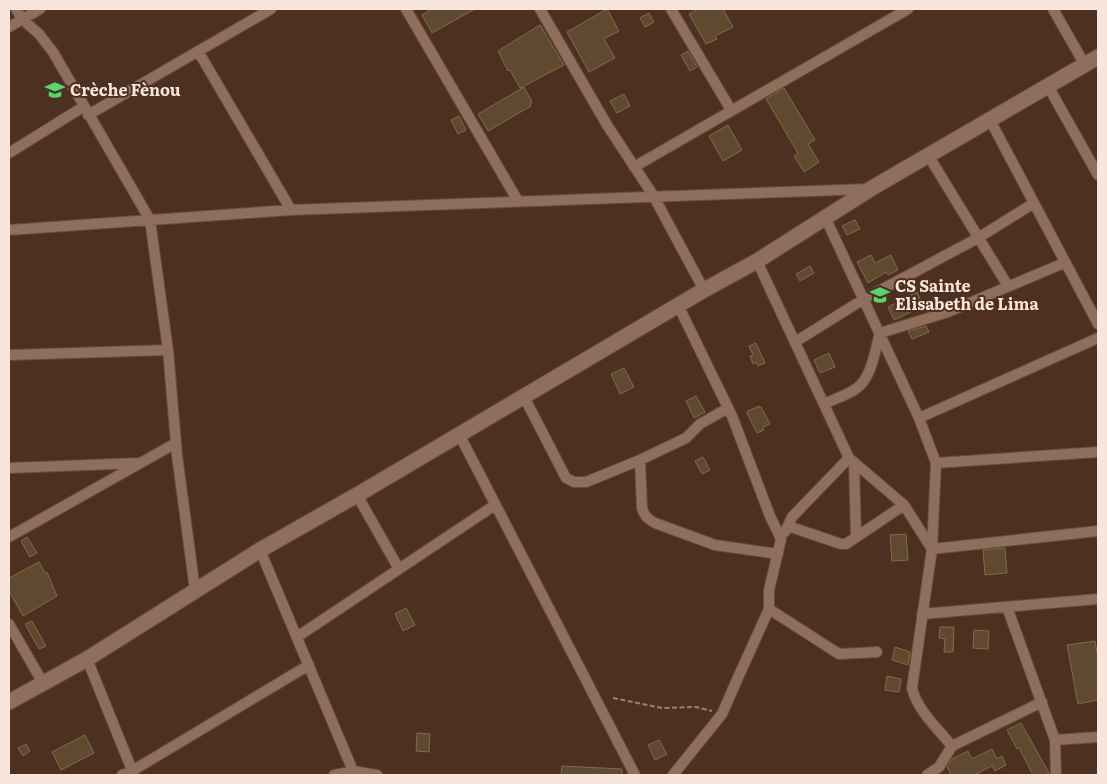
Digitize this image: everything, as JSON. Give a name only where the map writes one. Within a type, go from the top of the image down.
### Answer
[{"type":"street","points":[[16,9],[22,19],[39,34],[53,52],[150,220],[168,350],[176,443],[195,590]]},
{"type":"street","points":[[9,26],[40,9]]},
{"type":"street","points":[[9,153],[198,51],[271,9]]},
{"type":"street","points":[[406,9],[518,201]]},
{"type":"street","points":[[540,9],[607,124],[653,195],[704,290]]},
{"type":"street","points":[[634,167],[908,9]]},
{"type":"street","points":[[9,702],[87,659],[260,550],[357,495],[523,395],[757,261],[872,188],[1092,61],[1053,9]]},
{"type":"street","points":[[675,10],[731,110]]},
{"type":"street","points":[[198,51],[291,210]]},
{"type":"street","points":[[1048,86],[1095,163],[1098,174]]},
{"type":"street","points":[[990,120],[1064,263],[1098,324]]},
{"type":"street","points":[[928,155],[1008,286]]},
{"type":"street","points":[[9,230],[291,210],[872,188]]},
{"type":"street","points":[[795,342],[864,299],[978,238],[1034,203]]},
{"type":"street","points":[[826,217],[919,418],[936,463],[932,549],[912,688],[914,696],[927,716],[952,746]]},
{"type":"street","points":[[757,261],[851,460],[856,536]]},
{"type":"street","points":[[880,333],[948,312],[1064,263]]},
{"type":"street","points":[[678,305],[728,408],[770,516],[781,539]]},
{"type":"street","points":[[824,404],[857,388],[865,378],[880,333]]},
{"type":"street","points":[[919,418],[1098,338]]},
{"type":"street","points":[[9,355],[168,350]]},
{"type":"street","points":[[523,395],[566,478],[574,482],[586,482],[640,460],[686,438],[700,424],[728,408]]},
{"type":"street","points":[[459,434],[635,775]]},
{"type":"street","points":[[9,537],[176,443]]},
{"type":"street","points":[[936,463],[1098,452]]},
{"type":"street","points":[[640,460],[642,508],[648,519],[714,545],[778,554]]},
{"type":"street","points":[[851,460],[904,505],[932,549]]},
{"type":"street","points":[[673,775],[722,714],[769,609],[769,590],[781,539],[792,517],[851,460]]},
{"type":"street","points":[[9,468],[143,463]]},
{"type":"street","points":[[357,495],[399,569]]},
{"type":"street","points":[[297,638],[495,505]]},
{"type":"street","points":[[788,526],[846,544],[904,505]]},
{"type":"street","points":[[932,549],[1098,531]]},
{"type":"street","points":[[260,550],[353,771]]},
{"type":"street","points":[[922,614],[1098,599]]},
{"type":"street","points":[[1006,607],[1055,740],[1056,775]]},
{"type":"street","points":[[769,609],[839,654],[877,652]]},
{"type":"street","points":[[9,624],[43,683]]},
{"type":"street","points":[[87,659],[133,773]]},
{"type":"street","points":[[122,775],[133,773],[309,666]]},
{"type":"street","points":[[927,775],[939,767],[952,746],[1042,702]]},
{"type":"street","points":[[1055,740],[1098,737]]},
{"type":"street","points":[[334,775],[353,771],[377,775]]},
{"type":"path","points":[[613,698],[662,708],[696,707],[722,714]]},
{"type":"building","points":[[432,9],[475,9],[432,33],[422,15]]},
{"type":"building","points":[[607,9],[619,31],[604,39],[615,58],[589,72],[567,32]]},
{"type":"building","points":[[698,9],[723,9],[733,27],[715,36],[717,39],[706,44],[689,14]]},
{"type":"building","points":[[649,13],[654,22],[645,27],[640,18]]},
{"type":"building","points":[[540,25],[564,65],[520,88],[510,70],[508,71],[498,51]]},
{"type":"building","points":[[688,51],[697,67],[690,71],[681,55]]},
{"type":"building","points":[[524,87],[532,102],[531,106],[488,131],[478,114]]},
{"type":"building","points":[[784,88],[815,140],[808,144],[819,162],[804,172],[794,156],[798,153],[766,99]]},
{"type":"building","points":[[624,94],[630,106],[617,113],[610,101]]},
{"type":"building","points":[[459,116],[466,130],[458,134],[451,120]]},
{"type":"building","points":[[728,125],[742,150],[723,161],[709,136]]},
{"type":"building","points":[[855,220],[860,229],[847,235],[842,226]]},
{"type":"building","points":[[871,255],[875,263],[891,255],[898,270],[888,275],[886,272],[868,283],[857,262]]},
{"type":"building","points":[[810,266],[814,273],[800,281],[796,274]]},
{"type":"building","points":[[917,292],[923,306],[894,320],[888,307]]},
{"type":"building","points":[[926,326],[929,332],[912,339],[908,331]]},
{"type":"building","points":[[756,343],[765,363],[758,366],[756,362],[753,364],[750,356],[753,355],[749,346]]},
{"type":"building","points":[[829,353],[835,367],[820,373],[814,360]]},
{"type":"building","points":[[624,368],[634,387],[620,394],[611,374]]},
{"type":"building","points":[[696,396],[705,412],[694,418],[686,401]]},
{"type":"building","points":[[759,406],[770,424],[763,427],[764,430],[757,433],[747,413]]},
{"type":"building","points":[[703,457],[710,470],[702,474],[695,461]]},
{"type":"building","points":[[906,534],[908,560],[892,561],[890,535]]},
{"type":"building","points":[[27,537],[37,553],[30,557],[21,541]]},
{"type":"building","points":[[1005,548],[1007,573],[985,575],[983,550]]},
{"type":"building","points":[[39,562],[45,573],[47,572],[57,596],[23,616],[9,591],[9,578]]},
{"type":"building","points":[[406,608],[415,625],[403,631],[395,614]]},
{"type":"building","points":[[32,621],[46,646],[39,649],[25,624]]},
{"type":"building","points":[[940,627],[954,627],[953,652],[944,652],[945,639],[939,638]]},
{"type":"building","points":[[974,630],[989,631],[988,649],[973,648]]},
{"type":"building","points":[[1095,641],[1098,657],[1098,700],[1078,704],[1067,645]]},
{"type":"building","points":[[895,647],[910,652],[908,665],[892,660]]},
{"type":"building","points":[[887,676],[901,679],[899,692],[885,690]]},
{"type":"building","points":[[1021,723],[1049,773],[1033,775],[1019,748],[1017,749],[1007,730]]},
{"type":"building","points":[[417,733],[430,734],[429,752],[416,751]]},
{"type":"building","points":[[85,735],[94,753],[61,770],[52,752]]},
{"type":"building","points":[[659,740],[667,754],[655,760],[648,745]]},
{"type":"building","points":[[26,744],[30,751],[23,756],[18,748]]},
{"type":"building","points":[[992,749],[997,759],[1002,756],[1006,765],[995,771],[992,766],[974,775],[951,775],[947,767],[952,759],[968,751],[972,759]]},
{"type":"building","points":[[562,766],[622,769],[622,775],[561,775]]},
{"type":"place","name":"Crèche Fènou","points":[[55,90]]},
{"type":"place","name":"CS Sainte Elisabeth de Lima","points":[[880,295]]}]
